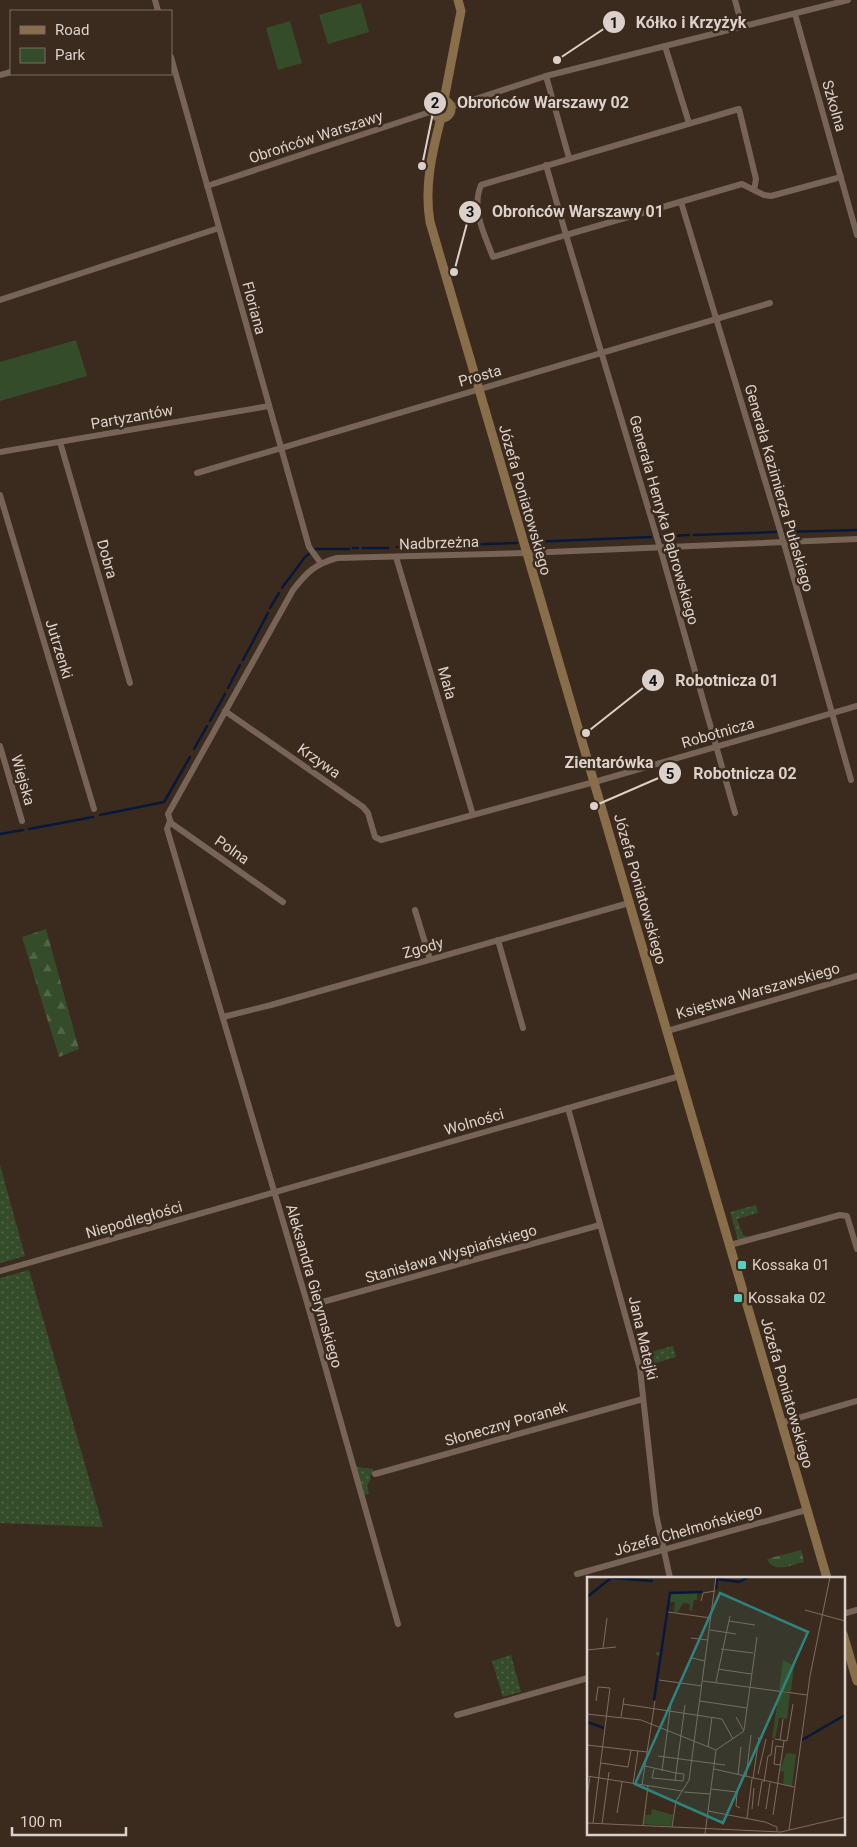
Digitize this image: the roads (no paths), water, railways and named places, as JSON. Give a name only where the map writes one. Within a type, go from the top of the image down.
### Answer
[{"type":"street","points":[[458,0],[461,11],[448,103],[450,115],[441,118],[433,111],[436,102],[448,103],[546,76],[848,0]]},
{"type":"street","points":[[735,0],[742,26]]},
{"type":"street","name":"Szkolna","points":[[795,14],[857,234]]},
{"type":"street","points":[[665,46],[689,123]]},
{"type":"street","name":"Floriana","points":[[172,61],[309,547],[320,562]]},
{"type":"street","points":[[546,76],[570,158]]},
{"type":"street","points":[[754,190],[756,179],[739,109],[481,185],[476,197],[476,210],[493,257],[742,184],[754,190],[771,196],[840,177]]},
{"type":"street","name":"Obrońców Warszawy","points":[[207,186],[433,111]]},
{"type":"street","name":"Józefa Poniatowskiego","points":[[441,118],[429,180],[428,209],[526,553],[827,1577]]},
{"type":"street","name":"Generała Henryka Dąbrowskiego","points":[[546,165],[660,548],[735,813]]},
{"type":"street","name":"Generała Kazimierza Pułaskiego","points":[[681,202],[783,542],[851,780]]},
{"type":"street","points":[[0,300],[219,228]]},
{"type":"street","name":"Prosta","points":[[197,473],[770,303]]},
{"type":"street","name":"Partyzantów","points":[[0,452],[269,406]]},
{"type":"street","name":"Dobra","points":[[60,442],[130,682]]},
{"type":"street","name":"Jutrzenki","points":[[0,495],[94,809]]},
{"type":"street","name":"Nadbrzeżna","points":[[320,562],[337,558],[526,553],[857,539]]},
{"type":"street","name":"Mała","points":[[396,557],[400,562],[473,815]]},
{"type":"street","points":[[169,819],[225,711],[293,590],[304,575],[320,562]]},
{"type":"street","name":"Robotnicza","points":[[384,840],[857,706]]},
{"type":"street","name":"Krzywa","points":[[225,711],[363,807],[368,813],[376,838],[384,840]]},
{"type":"street","name":"Wiejska","points":[[0,746],[22,821]]},
{"type":"street","name":"Polna","points":[[169,819],[283,902]]},
{"type":"street","name":"Aleksandra Gierymskiego","points":[[169,819],[168,829],[308,1306],[398,1624]]},
{"type":"street","name":"Zgody","points":[[223,1017],[629,903]]},
{"type":"street","points":[[416,910],[430,959]]},
{"type":"street","points":[[498,940],[522,1028]]},
{"type":"street","name":"Księstwa Warszawskiego","points":[[667,1031],[857,976]]},
{"type":"street","name":"Wolności","points":[[275,1192],[680,1076]]},
{"type":"street","name":"Jana Matejki","points":[[568,1108],[638,1360],[656,1514],[670,1577]]},
{"type":"street","name":"Niepodległości","points":[[0,1271],[275,1192]]},
{"type":"street","points":[[730,1245],[832,1216],[847,1216],[857,1248]]},
{"type":"street","name":"Stanisława Wyspiańskiego","points":[[308,1306],[600,1225]]},
{"type":"street","name":"Słoneczny Poranek","points":[[375,1474],[643,1399]]},
{"type":"street","points":[[781,1423],[857,1401]]},
{"type":"street","name":"Józefa Chełmońskiego","points":[[577,1574],[806,1510]]},
{"type":"street","points":[[844,1614],[857,1610]]},
{"type":"street","points":[[844,1637],[857,1681]]},
{"type":"street","points":[[458,1715],[587,1678]]},
{"type":"waterway","points":[[784,532],[857,530]]},
{"type":"waterway","points":[[694,535],[776,532]]},
{"type":"waterway","points":[[658,537],[689,535]]},
{"type":"waterway","points":[[530,542],[651,537]]},
{"type":"waterway","points":[[423,546],[517,543]]},
{"type":"waterway","points":[[397,547],[414,547]]},
{"type":"waterway","points":[[353,548],[358,548]]},
{"type":"waterway","points":[[363,548],[388,548]]},
{"type":"waterway","points":[[282,588],[305,557],[315,549],[349,549]]},
{"type":"waterway","points":[[270,608],[279,593]]},
{"type":"waterway","points":[[243,660],[268,613]]},
{"type":"waterway","points":[[228,688],[240,665]]},
{"type":"waterway","points":[[210,721],[225,694]]},
{"type":"waterway","points":[[194,749],[207,726]]},
{"type":"waterway","points":[[100,815],[164,802],[190,757]]},
{"type":"waterway","points":[[29,829],[93,817]]},
{"type":"waterway","points":[[0,834],[23,830]]},
{"type":"place","name":"Kółko i Krzyżyk","points":[[557,60]]},
{"type":"place","name":"Obrońców Warszawy 02","points":[[422,166]]},
{"type":"place","name":"Obrońców Warszawy 01","points":[[454,272]]},
{"type":"place","name":"Robotnicza 01","points":[[586,733]]},
{"type":"place","name":"Robotnicza 02","points":[[594,806]]},
{"type":"place","name":"Kossaka 01","points":[[742,1265]]},
{"type":"place","name":"Kossaka 02","points":[[738,1298]]},
{"type":"district","name":"Zientarówka","points":[[609,762]]}]
